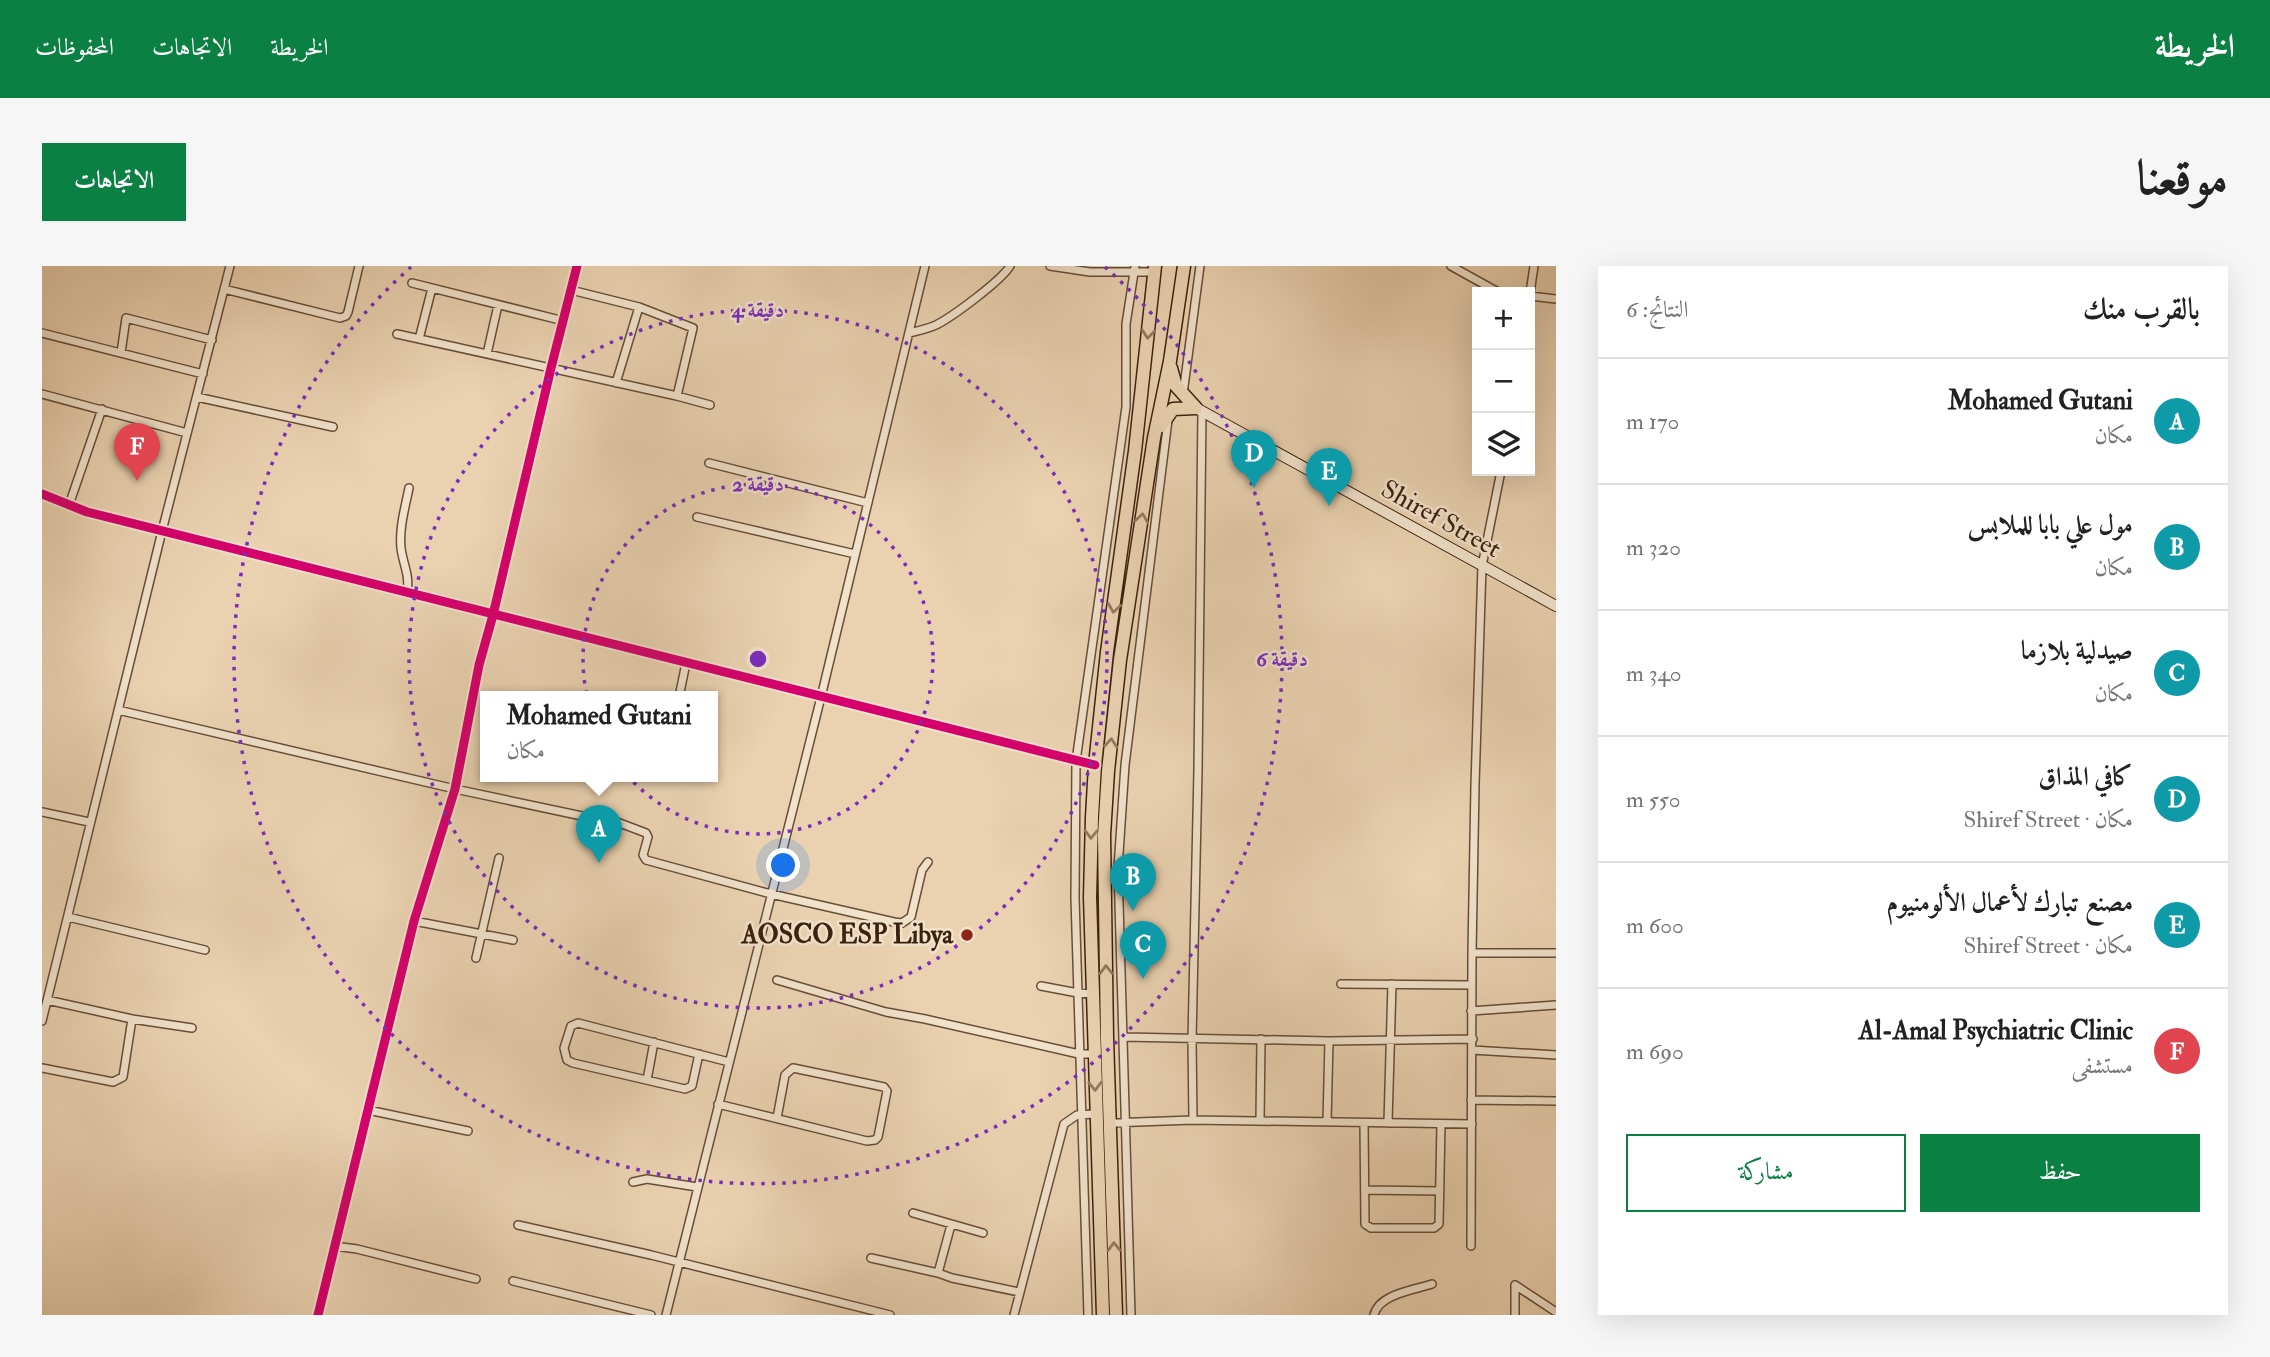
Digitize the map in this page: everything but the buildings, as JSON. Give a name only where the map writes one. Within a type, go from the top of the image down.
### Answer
[{"type":"highway","points":[[1116,1315],[1103,866],[1108,771],[1121,660],[1154,438],[1170,361],[1184,266]]},
{"type":"highway","points":[[1102,1315],[1090,897],[1095,765],[1107,652],[1135,451],[1154,269]]},
{"type":"highway","points":[[1170,361],[1174,381],[1183,395],[1199,410]]},
{"type":"highway","points":[[1154,438],[1168,412],[1173,409],[1199,410]]},
{"type":"main road","name":"Shiref Street","points":[[1199,410],[1556,606]]},
{"type":"street","points":[[42,1021],[89,822],[230,266]]},
{"type":"street","points":[[224,289],[340,318],[348,312],[359,266]]},
{"type":"street","points":[[318,1315],[414,921],[455,789],[479,665],[578,266]]},
{"type":"street","points":[[666,1315],[821,696],[925,266]]},
{"type":"street","points":[[909,333],[938,324],[995,283],[1010,266]]},
{"type":"street","points":[[1050,266],[1090,272],[1154,269]]},
{"type":"street","points":[[1183,395],[1200,266]]},
{"type":"street","points":[[1451,266],[1466,270],[1491,287]]},
{"type":"street","points":[[1531,287],[1534,266]]},
{"type":"street","points":[[1088,1315],[1077,993],[1076,761],[1126,407],[1126,324],[1135,269]]},
{"type":"street","points":[[412,283],[564,321]]},
{"type":"street","points":[[419,339],[432,288]]},
{"type":"street","points":[[571,290],[639,307],[693,328],[677,396]]},
{"type":"street","points":[[1535,296],[1556,299]]},
{"type":"street","points":[[487,354],[498,305]]},
{"type":"street","points":[[616,383],[639,307]]},
{"type":"street","points":[[121,353],[126,318],[212,340]]},
{"type":"street","points":[[42,333],[203,374]]},
{"type":"street","points":[[397,334],[710,405]]},
{"type":"street","points":[[42,394],[187,433]]},
{"type":"street","points":[[197,397],[333,427]]},
{"type":"street","points":[[69,505],[102,409]]},
{"type":"street","points":[[1193,1121],[1199,410]]},
{"type":"street","points":[[1131,1315],[1118,868],[1125,765],[1166,449],[1168,412]]},
{"type":"street","points":[[709,463],[868,503]]},
{"type":"street","points":[[1471,1246],[1471,985],[1482,566],[1500,476]]},
{"type":"street","points":[[407,592],[408,574],[401,545],[403,512],[409,488]]},
{"type":"street","points":[[42,494],[69,505],[162,531],[1095,765]]},
{"type":"street","points":[[697,517],[855,554]]},
{"type":"street","points":[[680,691],[686,663]]},
{"type":"street","points":[[118,710],[455,789],[582,816],[609,819],[646,833],[648,837],[643,855],[646,860],[771,894],[902,923],[911,917],[922,870],[928,862]]},
{"type":"street","points":[[42,812],[89,822]]},
{"type":"street","points":[[476,958],[499,859]]},
{"type":"street","points":[[1075,898],[1090,897]]},
{"type":"street","points":[[68,917],[205,950]]},
{"type":"street","points":[[414,921],[513,940]]},
{"type":"street","points":[[1076,940],[1091,940]]},
{"type":"street","points":[[1472,953],[1556,953]]},
{"type":"street","points":[[777,980],[886,1012],[1079,1054],[1094,1054]]},
{"type":"street","points":[[1341,984],[1471,985]]},
{"type":"street","points":[[1388,1123],[1392,984]]},
{"type":"street","points":[[1041,986],[1093,994]]},
{"type":"street","points":[[1107,999],[1123,999]]},
{"type":"street","points":[[47,1000],[132,1019],[192,1028]]},
{"type":"street","points":[[1471,1010],[1556,1005]]},
{"type":"street","points":[[42,1068],[119,1081],[123,1077],[132,1019]]},
{"type":"street","points":[[699,1054],[692,1086],[689,1088],[573,1063],[567,1060],[564,1048],[568,1032],[575,1023],[654,1042],[699,1054],[729,1062]]},
{"type":"street","points":[[1124,1037],[1329,1041],[1472,1039]]},
{"type":"street","points":[[1260,1121],[1261,1040]]},
{"type":"street","points":[[1327,1122],[1329,1041]]},
{"type":"street","points":[[647,1080],[654,1042]]},
{"type":"street","points":[[1472,1050],[1556,1055]]},
{"type":"street","points":[[718,1104],[867,1141],[875,1140],[880,1130],[887,1091],[884,1087],[793,1068],[785,1075],[777,1118]]},
{"type":"street","points":[[1471,1100],[1556,1101]]},
{"type":"street","points":[[368,1111],[468,1131]]},
{"type":"street","points":[[1014,1315],[1064,1124],[1081,1114],[1095,1114]]},
{"type":"street","points":[[1110,1123],[1260,1121],[1472,1124]]},
{"type":"street","points":[[1364,1123],[1365,1224],[1371,1228],[1437,1227],[1441,1124]]},
{"type":"street","points":[[633,1182],[647,1179],[697,1187]]},
{"type":"street","points":[[1365,1190],[1440,1191]]},
{"type":"street","points":[[913,1213],[983,1233]]},
{"type":"street","points":[[519,1225],[890,1315]]},
{"type":"street","points":[[938,1273],[951,1225]]},
{"type":"street","points":[[334,1246],[357,1249],[476,1279]]},
{"type":"street","points":[[871,1258],[1019,1292]]},
{"type":"street","points":[[513,1281],[651,1315]]},
{"type":"street","points":[[1374,1315],[1380,1303],[1432,1284]]},
{"type":"street","points":[[1515,1315],[1515,1285],[1556,1311]]},
{"type":"cycle path","points":[[318,1315],[414,921],[455,789],[479,665],[577,266]]},
{"type":"cycle path","points":[[42,494],[87,512],[1095,765]]},
{"type":"place","name":"Al-Amal Psychiatric Clinic","points":[[137,481]]},
{"type":"place","name":"كافي المذاق","points":[[1254,488]]},
{"type":"place","name":"مصنع تبارك لأعمال الألومنيوم","points":[[1329,506]]},
{"type":"place","name":"Mohamed Gutani","points":[[599,863]]},
{"type":"place","name":"مول علي بابا للملابس","points":[[1133,911]]},
{"type":"place","name":"AOSCO ESP Libya","points":[[967,935]]},
{"type":"place","name":"صيدلية بلازما","points":[[1143,979]]}]
